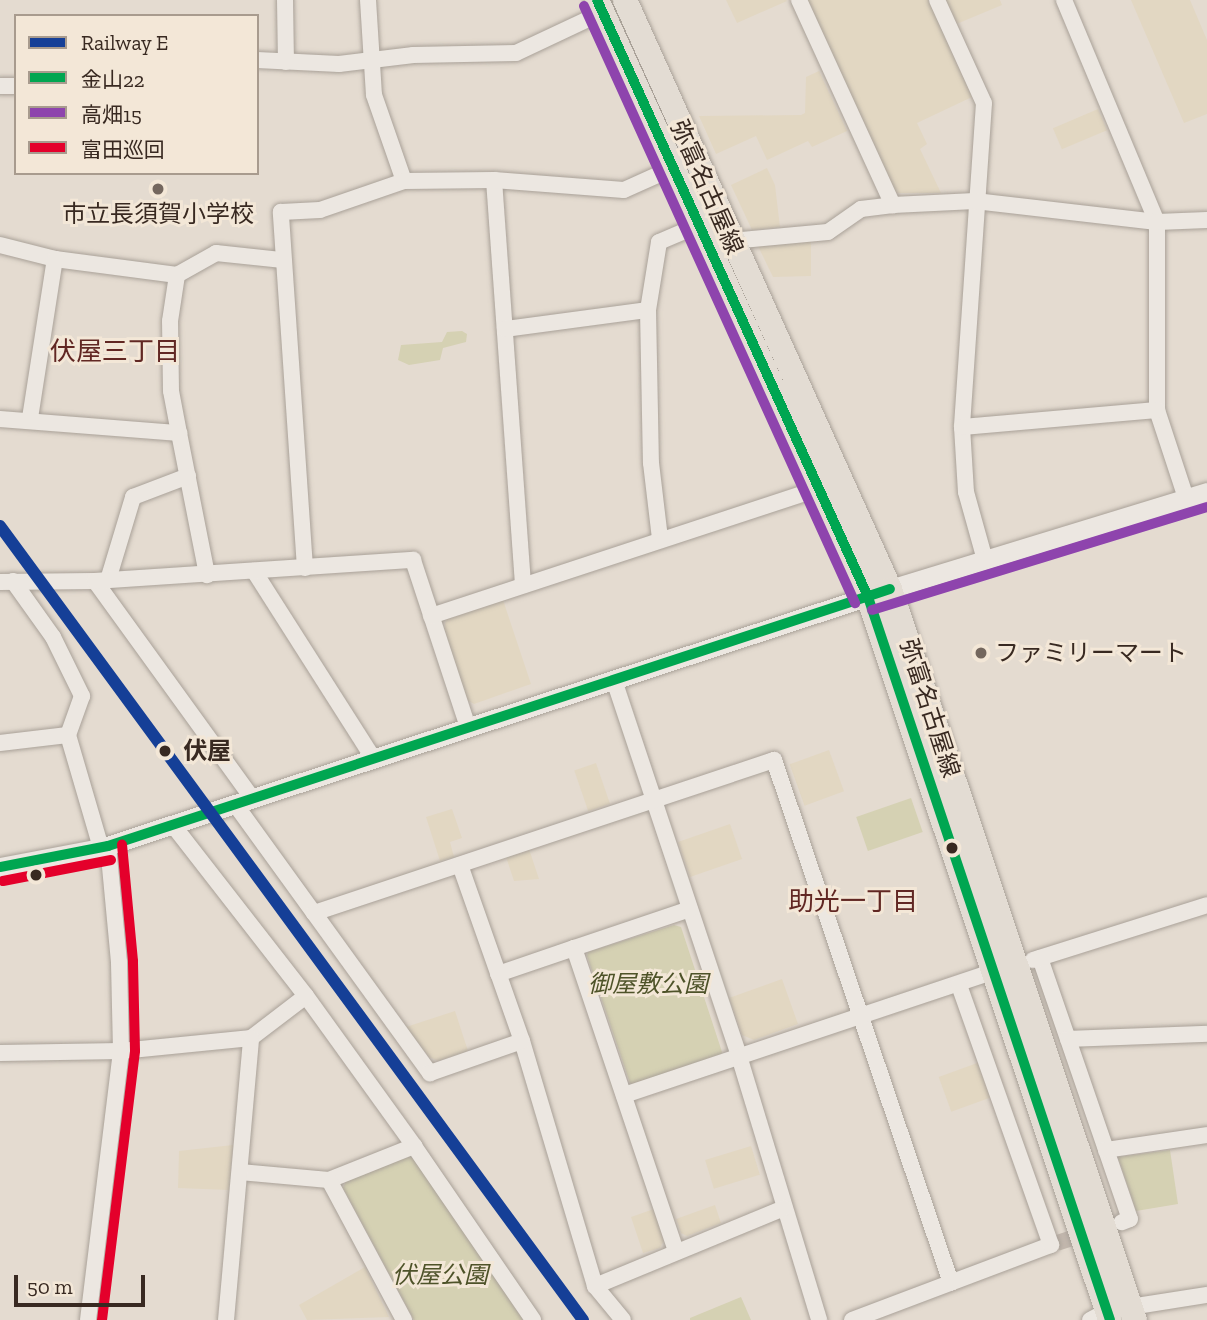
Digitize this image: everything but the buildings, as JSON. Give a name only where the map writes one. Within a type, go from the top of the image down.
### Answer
[{"type":"main road","name":"弥富名古屋線","points":[[625,0],[731,241],[879,593],[1004,969],[1114,1316]]},
{"type":"main road","name":"弥富名古屋線","points":[[600,6],[818,489],[879,593]]},
{"type":"street","points":[[285,0],[286,61]]},
{"type":"street","points":[[368,0],[374,95],[404,181]]},
{"type":"street","points":[[799,0],[892,205]]},
{"type":"street","points":[[937,0],[984,103],[975,201],[962,428],[966,492],[985,560]]},
{"type":"street","points":[[1064,0],[1157,222],[1157,410],[1186,498]]},
{"type":"street","points":[[259,60],[370,62],[413,55],[516,52],[600,6]]},
{"type":"street","points":[[305,568],[281,260],[281,212],[320,210],[404,181],[494,180],[624,190],[673,168]]},
{"type":"street","points":[[494,180],[523,585]]},
{"type":"street","points":[[731,241],[828,232],[861,209],[975,201],[1157,222],[1207,220]]},
{"type":"street","points":[[660,539],[651,463],[648,310],[659,242],[698,225]]},
{"type":"street","points":[[0,245],[55,260],[177,275],[216,253],[281,260]]},
{"type":"street","points":[[30,418],[55,260]]},
{"type":"street","points":[[177,275],[170,321],[171,391],[207,575]]},
{"type":"street","points":[[505,329],[648,310]]},
{"type":"street","points":[[962,428],[1157,410]]},
{"type":"street","points":[[0,419],[30,418],[179,433]]},
{"type":"street","points":[[101,581],[133,497],[188,476]]},
{"type":"street","points":[[432,616],[818,489]]},
{"type":"street","points":[[0,867],[105,847],[879,593],[1207,492]]},
{"type":"street","points":[[6,582],[101,581],[413,560],[468,727]]},
{"type":"street","points":[[254,571],[373,758]]},
{"type":"street","points":[[101,581],[314,914],[430,1073],[522,1041]]},
{"type":"street","points":[[6,582],[53,637],[82,696],[68,735],[105,847],[119,962],[121,1051],[88,1320]]},
{"type":"street","points":[[614,680],[739,1056],[819,1320]]},
{"type":"street","points":[[0,743],[68,735]]},
{"type":"street","points":[[314,914],[774,760],[951,1283]]},
{"type":"street","points":[[173,825],[306,996],[414,1146],[533,1320]]},
{"type":"street","points":[[460,865],[522,1041],[595,1286],[623,1320]]},
{"type":"street","points":[[624,1095],[1207,905]]},
{"type":"street","points":[[498,974],[690,909]]},
{"type":"street","points":[[574,948],[676,1251]]},
{"type":"street","points":[[1040,958],[1130,1219],[1122,1222]]},
{"type":"street","points":[[852,1320],[1054,1244],[959,985]]},
{"type":"street","points":[[0,1053],[121,1051],[251,1038],[306,996]]},
{"type":"street","points":[[1068,1039],[1207,1034]]},
{"type":"street","points":[[226,1320],[251,1038]]},
{"type":"street","points":[[1106,1150],[1207,1135]]},
{"type":"street","points":[[240,1171],[329,1180],[414,1146]]},
{"type":"street","points":[[329,1180],[401,1319]]},
{"type":"street","points":[[595,1286],[784,1208]]},
{"type":"street","points":[[1114,1316],[1207,1295]]},
{"type":"shaded area","points":[[726,0],[786,0],[787,1],[737,23]]},
{"type":"shaded area","points":[[807,0],[928,0],[972,97],[917,123],[927,144],[920,149],[941,193],[895,193]]},
{"type":"shaded area","points":[[944,0],[1000,0],[1002,5],[954,25]]},
{"type":"shaded area","points":[[1131,0],[1190,0],[1207,40],[1207,114],[1184,123]]},
{"type":"shaded area","points":[[819,71],[847,131],[812,147],[808,141],[767,160],[756,136],[716,154],[699,116],[801,115],[805,113],[806,77]]},
{"type":"shaded area","points":[[1098,109],[1107,130],[1062,149],[1053,128]]},
{"type":"shaded area","points":[[767,168],[775,185],[780,227],[752,230],[731,185]]},
{"type":"shaded area","points":[[811,241],[811,276],[773,277],[758,246]]},
{"type":"shaded area","points":[[503,600],[531,684],[474,704],[467,700],[444,630],[446,619]]},
{"type":"shaded area","points":[[829,750],[844,791],[805,806],[790,764]]},
{"type":"shaded area","points":[[596,763],[610,804],[588,811],[574,770]]},
{"type":"shaded area","points":[[452,809],[462,838],[450,842],[454,857],[440,861],[426,817]]},
{"type":"shaded area","points":[[730,824],[742,859],[690,877],[678,842]]},
{"type":"shaded area","points":[[529,849],[539,879],[514,881],[506,857]]},
{"type":"shaded area","points":[[782,979],[798,1024],[754,1040],[742,1035],[729,998]]},
{"type":"shaded area","points":[[455,1011],[468,1051],[438,1061],[429,1057],[406,1027]]},
{"type":"shaded area","points":[[980,1062],[993,1097],[951,1112],[939,1077]]},
{"type":"shaded area","points":[[233,1145],[229,1190],[178,1188],[179,1151]]},
{"type":"shaded area","points":[[751,1146],[760,1175],[714,1189],[705,1160]]},
{"type":"shaded area","points":[[715,1205],[721,1223],[687,1236],[681,1233],[676,1219]]},
{"type":"shaded area","points":[[654,1209],[664,1240],[660,1248],[643,1253],[631,1217]]},
{"type":"shaded area","points":[[365,1267],[389,1317],[307,1320],[299,1305]]},
{"type":"green space","points":[[462,331],[467,334],[466,342],[443,348],[440,360],[409,365],[398,360],[401,345],[442,342],[447,332]]},
{"type":"green space","points":[[911,798],[923,832],[868,851],[856,817]]},
{"type":"green space","name":"御屋敷公園","points":[[674,925],[681,927],[722,1052],[720,1058],[637,1087],[630,1083],[587,956],[588,952]]},
{"type":"green space","points":[[1170,1150],[1178,1204],[1136,1211],[1118,1157]]},
{"type":"green space","name":"伏屋公園","points":[[413,1155],[523,1320],[414,1320],[343,1188],[346,1181]]},
{"type":"green space","points":[[741,1297],[751,1320],[690,1320],[690,1318]]},
{"type":"tunnel","points":[[1057,1243],[1090,1232]]},
{"type":"rail line","name":"E","points":[[0,526],[583,1320]]},
{"type":"transit line","name":"金山22","points":[[597,0],[868,597],[1110,1320]]},
{"type":"transit line","name":"高畑15","points":[[584,6],[855,603]]},
{"type":"transit line","name":"高畑15","points":[[872,610],[1207,507]]},
{"type":"transit line","name":"金山22","points":[[0,867],[108,846],[890,589]]},
{"type":"transit line","name":"富田巡回","points":[[102,1320],[135,1051],[133,961],[122,845]]},
{"type":"transit line","name":"富田巡回","points":[[3,881],[111,860]]},
{"type":"place","name":"市立長須賀小学校","points":[[158,189]]},
{"type":"place","name":"ファミリーマート","points":[[981,653]]},
{"type":"place","name":"伏屋","points":[[165,751]]},
{"type":"district","name":"伏屋三丁目","points":[[115,352]]},
{"type":"district","name":"助光一丁目","points":[[853,902]]}]
